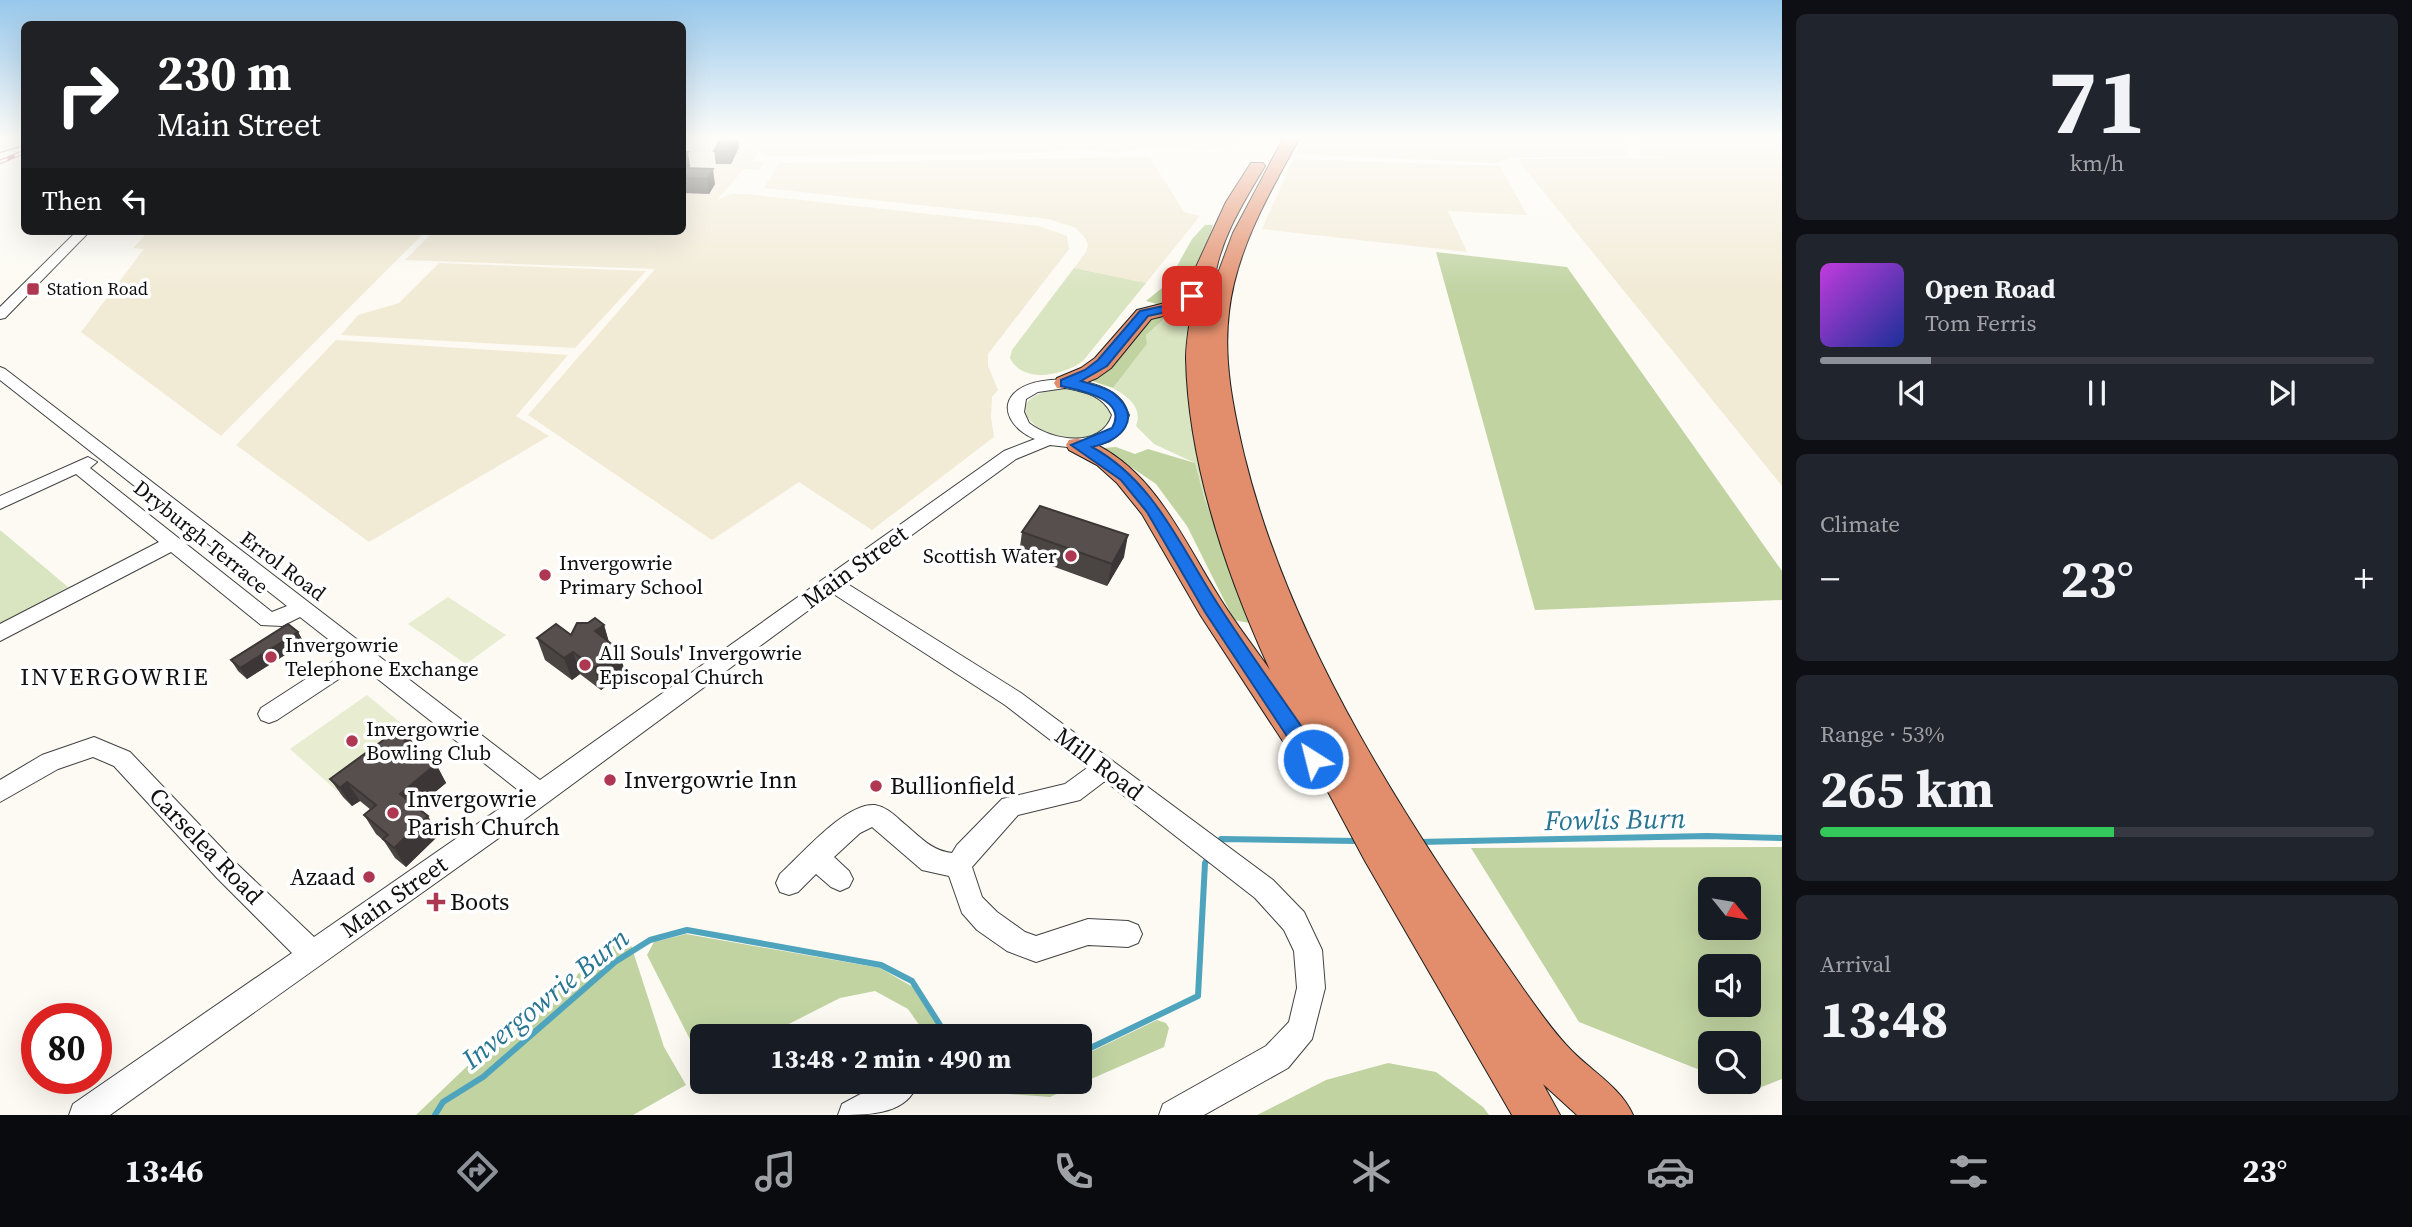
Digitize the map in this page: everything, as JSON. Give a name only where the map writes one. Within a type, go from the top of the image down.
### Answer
[{"type":"highway","points":[[1243,189],[1235,202],[1216,269],[1197,357],[1215,486],[1269,635],[1332,767],[1373,828],[1537,1115]]},
{"type":"highway","points":[[1065,383],[1089,373],[1102,363],[1144,314],[1177,307],[1192,296],[1216,269],[1264,189]]},
{"type":"highway","points":[[1078,445],[1106,460],[1126,477],[1153,510],[1240,652],[1373,828],[1457,923],[1540,1047],[1573,1082],[1610,1115]]},
{"type":"street","points":[[0,315],[80,235]]},
{"type":"street","points":[[0,299],[23,292]]},
{"type":"street","name":"Errol Road","points":[[0,372],[540,794]]},
{"type":"street","points":[[1065,383],[1081,385],[1108,396],[1122,413],[1122,422],[1117,431],[1094,443],[1078,445],[1047,440],[1025,429],[1017,418],[1015,406],[1021,396],[1039,387],[1065,383]]},
{"type":"street","name":"Main Street","points":[[1010,455],[1025,429]]},
{"type":"street","name":"Main Street","points":[[84,1115],[540,794],[1010,455],[1047,440]]},
{"type":"street","points":[[0,503],[105,454]]},
{"type":"street","name":"Dryburgh Terrace","points":[[78,467],[268,620],[282,619],[300,608]]},
{"type":"street","points":[[0,633],[172,543]]},
{"type":"street","name":"Mill Road","points":[[832,584],[1013,699],[1214,849],[1264,889],[1294,921],[1308,950],[1311,988],[1302,1029],[1277,1057],[1174,1115]]},
{"type":"street","points":[[270,714],[362,653]]},
{"type":"street","name":"Carselea Road","points":[[0,792],[50,762],[94,747],[122,759],[226,870],[312,954]]},
{"type":"street","points":[[1104,769],[1070,793],[1011,806],[966,853],[959,866],[971,904],[987,921],[1017,942],[1036,949],[1088,932],[1128,934]]},
{"type":"street","points":[[789,883],[851,825],[865,816],[877,816],[931,862],[959,866]]},
{"type":"street","points":[[816,858],[840,879]]},
{"type":"street","points":[[853,1115],[891,1094]]},
{"type":"shaded area","points":[[686,189],[727,189],[717,200],[731,194],[747,194],[1039,226],[1067,236],[1069,249],[988,354],[988,366],[998,390],[992,397],[994,437],[872,530],[799,482],[712,540],[528,415],[655,269],[405,260],[430,235],[686,235]]},
{"type":"shaded area","points":[[773,189],[1170,189],[1184,212],[1200,216],[1146,283],[1074,268],[1086,252],[1088,245],[1085,238],[1076,228],[1048,219]]},
{"type":"shaded area","points":[[1280,189],[1513,189],[1527,215],[1448,211],[1467,252],[1262,229]]},
{"type":"shaded area","points":[[1541,189],[1782,189],[1782,486]]},
{"type":"shaded area","points":[[145,235],[422,235],[221,436],[81,332],[144,249],[133,248]]},
{"type":"shaded area","points":[[439,263],[646,271],[575,348],[341,335],[358,315],[399,303]]},
{"type":"shaded area","points":[[336,340],[568,355],[516,416],[549,436],[369,542],[236,445]]},
{"type":"green space","points":[[1205,225],[1213,225],[1198,272],[1179,302],[1157,304],[1146,301],[1167,284],[1192,239]]},
{"type":"green space","points":[[1436,252],[1567,267],[1782,571],[1782,600],[1535,610]]},
{"type":"green space","points":[[1074,268],[1146,283],[1083,361],[1055,373],[1034,375],[1024,372],[1010,358],[1012,350]]},
{"type":"green space","points":[[1191,307],[1190,341],[1224,548],[1205,500],[1195,463],[1154,444],[1136,426],[1138,419],[1133,403],[1113,388],[1147,344],[1146,335],[1172,312]]},
{"type":"green space","points":[[1172,312],[1146,335],[1147,344],[1113,388],[1089,380],[1149,319]]},
{"type":"green space","points":[[1059,389],[1082,391],[1102,401],[1110,412],[1106,428],[1094,435],[1076,438],[1058,436],[1031,422],[1026,412],[1027,403],[1038,395]]},
{"type":"green space","points":[[1116,447],[1135,454],[1148,449],[1195,463],[1205,500],[1254,624],[1234,620],[1187,526],[1156,484],[1103,448]]},
{"type":"green space","points":[[0,530],[68,587],[0,625]]},
{"type":"green space","points":[[448,597],[506,635],[466,664],[408,624]]},
{"type":"green space","name":"Invergowrie Bowling Club","points":[[367,695],[414,734],[337,791],[290,749]]},
{"type":"green space","points":[[1782,847],[1782,1079],[1761,1087],[1761,1031],[1698,1031],[1698,1069],[1579,1022],[1471,848]]},
{"type":"green space","points":[[686,934],[880,968],[913,987],[937,1024],[919,1024],[908,1009],[875,991],[840,998],[789,1024],[690,1024],[690,1039],[647,955],[654,942]]},
{"type":"green space","points":[[619,937],[630,942],[664,1047],[686,1085],[633,1115],[416,1115],[506,1029],[575,978],[595,953]]},
{"type":"green space","points":[[1157,1020],[1166,1023],[1169,1028],[1164,1047],[1092,1079],[1092,1051]]},
{"type":"green space","points":[[1388,1063],[1436,1072],[1483,1107],[1489,1115],[1257,1115],[1326,1080]]},
{"type":"green space","points":[[1009,1094],[1057,1094],[1050,1097]]},
{"type":"building","points":[[1040,506],[1128,535],[1112,564],[1022,532]]},
{"type":"building","points":[[595,618],[604,625],[595,631],[619,650],[594,668],[573,652],[564,658],[537,638],[556,624],[571,635],[577,623],[588,623]]},
{"type":"building","points":[[288,624],[298,632],[240,668],[231,660]]},
{"type":"building","points":[[400,728],[409,736],[404,740],[436,764],[400,794],[428,816],[394,848],[383,839],[388,835],[364,815],[376,805],[347,782],[340,788],[330,779]]},
{"type":"waterway","name":"Fowlis Burn","points":[[1418,842],[1707,836],[1782,838]]},
{"type":"waterway","name":"Invergowrie Burn","points":[[1218,843],[1221,839],[1357,841]]},
{"type":"waterway","name":"Invergowrie Burn","points":[[1092,1047],[1198,996],[1205,863],[1209,857]]},
{"type":"waterway","name":"Invergowrie Burn","points":[[435,1115],[443,1102],[483,1077],[615,962],[650,940],[687,930],[881,965],[912,981],[939,1024]]},
{"type":"place","name":"Station Road","points":[[33,289]]},
{"type":"place","name":"Scottish Water","points":[[1071,556]]},
{"type":"place","name":"Invergowrie Primary School","points":[[545,575]]},
{"type":"place","name":"Invergowrie Telephone Exchange","points":[[271,657]]},
{"type":"place","name":"All Souls' Invergowrie Episcopal Church","points":[[585,665]]},
{"type":"place","name":"Invergowrie Bowling Club","points":[[352,741]]},
{"type":"place","name":"Invergowrie Inn","points":[[610,780]]},
{"type":"place","name":"Bullionfield","points":[[876,786]]},
{"type":"place","name":"Invergowrie Parish Church","points":[[393,813]]},
{"type":"place","name":"Azaad","points":[[369,877]]},
{"type":"place","name":"Boots","points":[[436,902]]},
{"type":"district","name":"INVERGOWRIE","points":[[115,677]]},
{"type":"route","points":[[1192,296],[1177,307],[1144,314],[1102,363],[1089,373],[1065,383],[1096,389],[1117,404],[1122,413],[1122,422],[1117,431],[1094,443],[1078,445],[1106,460],[1126,477],[1153,510],[1211,608],[1313,759]]}]
